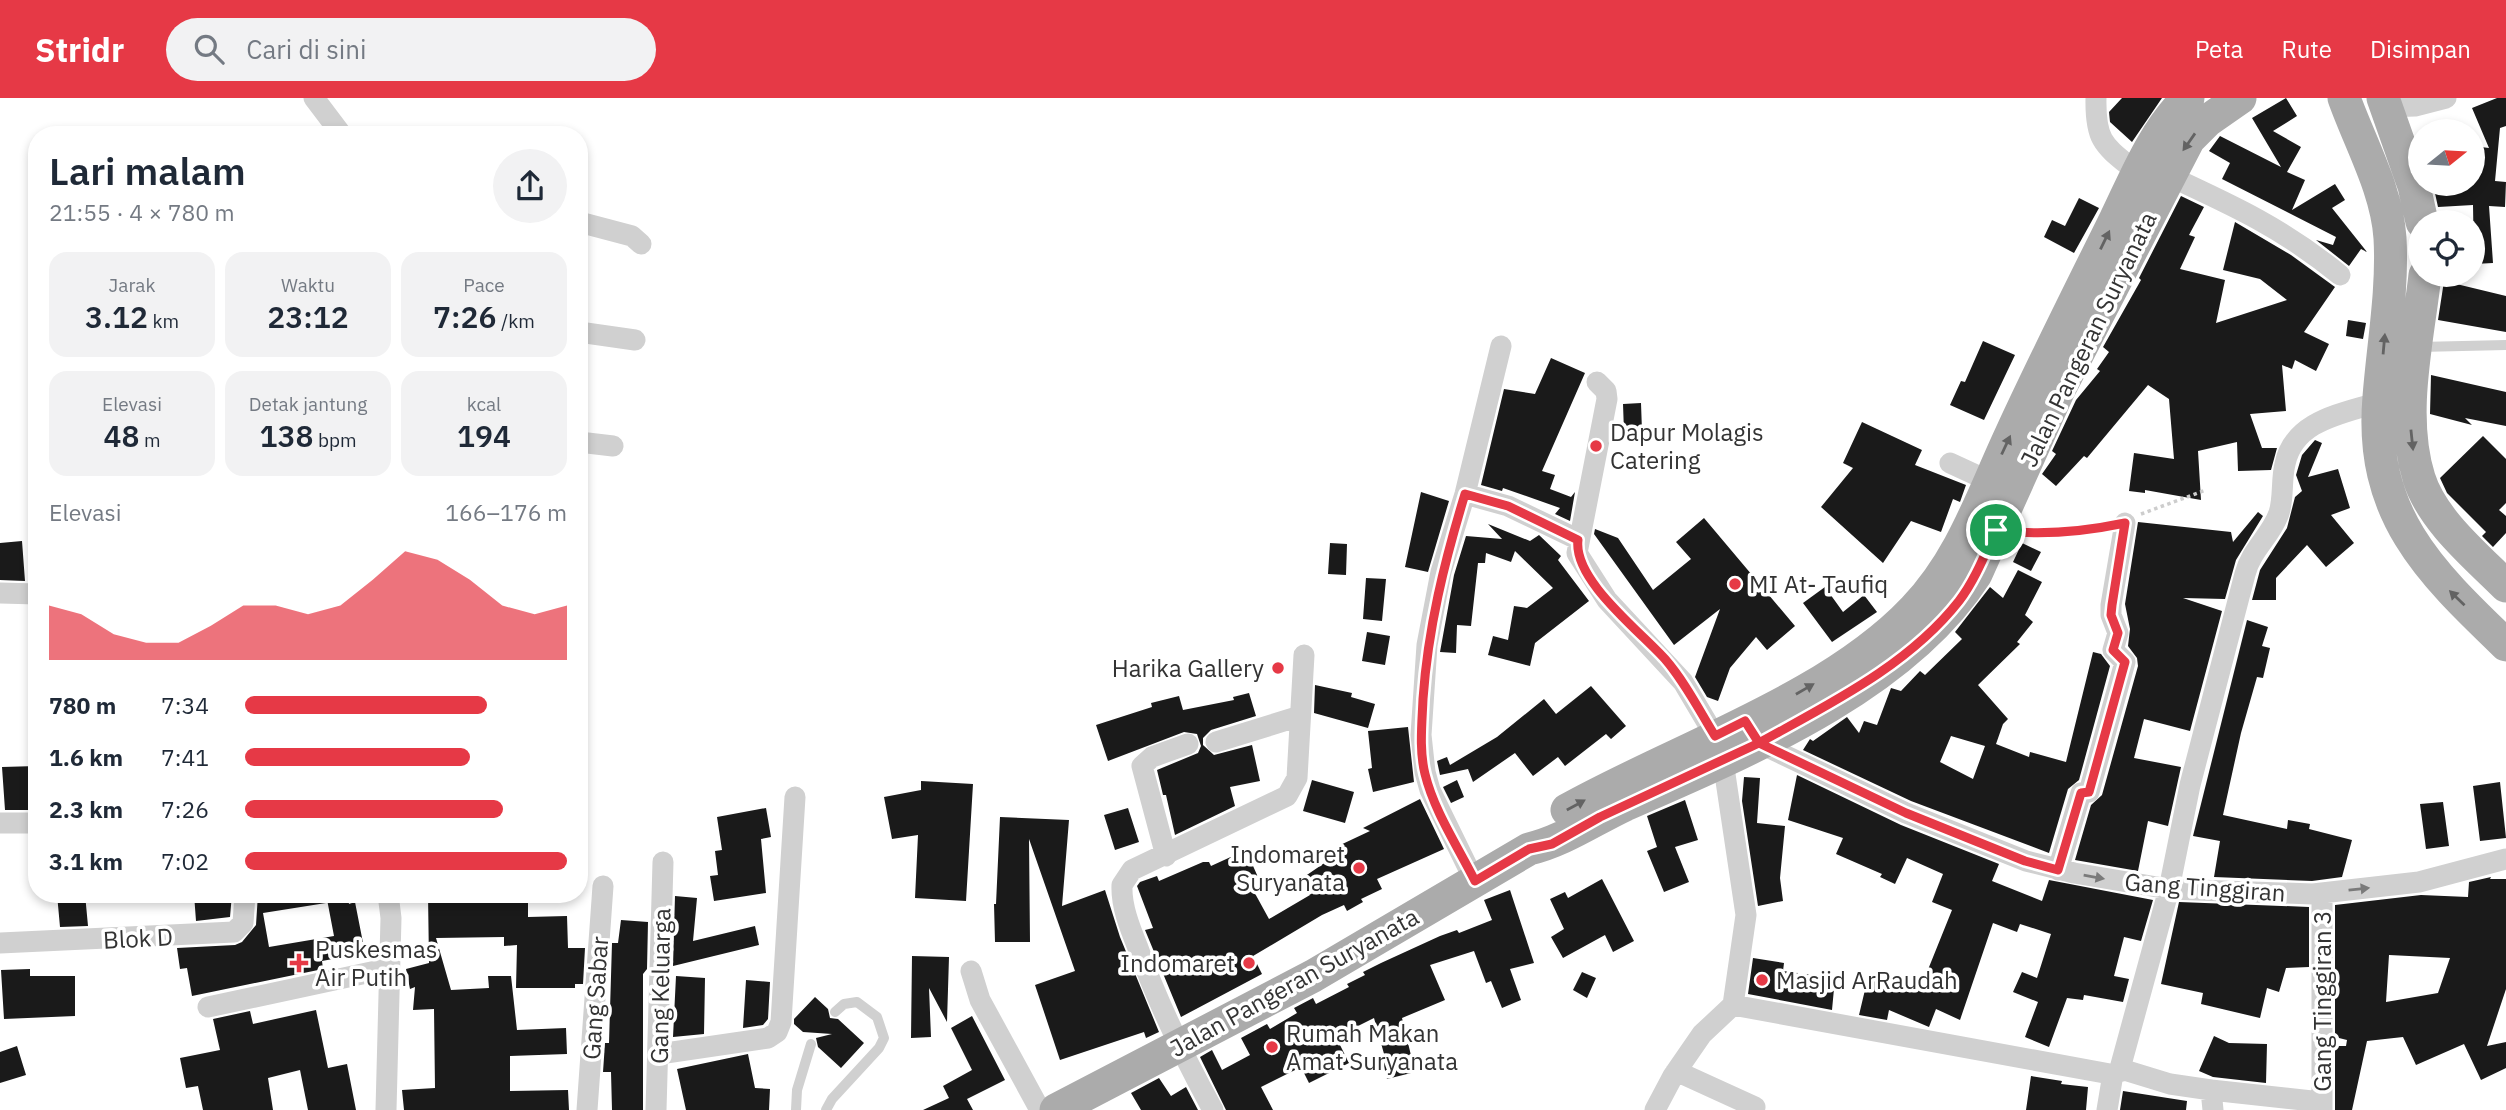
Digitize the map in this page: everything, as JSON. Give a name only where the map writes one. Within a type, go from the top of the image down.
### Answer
[{"type":"main road","name":"Jalan Pangeran Suryanata","points":[[1056,1110],[1088,1102],[1178,1046],[1313,976],[1529,849],[1552,844],[1719,748],[1866,681],[1896,661],[1932,629],[1959,601],[1976,574],[2154,174],[2166,125],[2188,98]]},
{"type":"main road","name":"Jalan Pangeran Suryanata","points":[[1752,732],[1822,678],[1885,637],[1915,609],[1951,564],[1989,481],[2154,174],[2207,121],[2240,98]]},
{"type":"main road","points":[[2344,98],[2383,199],[2390,236],[2390,268],[2378,402],[2379,442],[2387,491],[2401,526],[2442,584],[2506,645]]},
{"type":"main road","points":[[2385,103],[2414,186],[2419,210]]},
{"type":"main road","points":[[2424,287],[2411,437],[2419,480],[2436,510],[2506,586]]},
{"type":"street","points":[[314,98],[335,126]]},
{"type":"street","points":[[2096,98],[2095,123],[2101,142],[2154,174],[2262,219],[2303,245],[2340,275]]},
{"type":"street","points":[[2385,103],[2415,106],[2446,98]]},
{"type":"street","points":[[588,224],[632,236],[641,244]]},
{"type":"street","points":[[588,333],[635,340]]},
{"type":"street","points":[[1475,881],[1430,790],[1421,743],[1427,645],[1441,572],[1465,494],[1501,345]]},
{"type":"street","points":[[1597,382],[1606,391],[1607,399],[1577,553],[1607,600],[1677,674],[1719,748],[1745,915],[1745,936],[1733,1005],[1702,1034],[1676,1071],[1656,1110]]},
{"type":"street","points":[[2107,1110],[2169,889],[2190,785],[2249,558],[2279,513],[2287,456],[2299,435],[2315,424],[2378,402]]},
{"type":"street","points":[[588,443],[613,446]]},
{"type":"street","points":[[1950,463],[1989,481]]},
{"type":"street","points":[[1465,494],[1508,506],[1578,540]]},
{"type":"street","points":[[2058,870],[2081,793],[2089,792],[2125,662],[2113,650],[2118,633],[2111,615],[2125,523]]},
{"type":"street","points":[[0,593],[28,594]]},
{"type":"street","points":[[1213,1110],[1178,1046],[1152,988],[1121,895],[1125,876],[1287,796],[1297,778],[1304,655]]},
{"type":"street","points":[[1216,741],[1300,716]]},
{"type":"street","name":"Gang Tinggiran","points":[[1752,732],[1906,813],[2025,861],[2058,870],[2169,889],[2253,894],[2322,893],[2419,882],[2506,859]]},
{"type":"street","points":[[1166,856],[1142,766],[1152,757],[1188,744]]},
{"type":"street","points":[[659,1054],[768,1038],[777,1032],[781,1022],[795,797]]},
{"type":"street","points":[[0,823],[28,823]]},
{"type":"street","name":"Gang Keluarga","points":[[656,1110],[663,862]]},
{"type":"street","name":"Gang Sabar","points":[[587,1110],[603,886]]},
{"type":"street","name":"Gang Tinggiran 3","points":[[2322,893],[2322,1106]]},
{"type":"street","name":"Blok D","points":[[0,943],[234,932],[243,923],[244,903]]},
{"type":"street","points":[[386,1110],[390,968],[388,903]]},
{"type":"street","points":[[208,1007],[390,968]]},
{"type":"street","points":[[971,971],[980,1000],[1040,1110]]},
{"type":"street","points":[[1733,1005],[2117,1072],[2170,1084],[2212,1100],[2322,1106]]},
{"type":"street","points":[[1676,1071],[1755,1107]]},
{"type":"lane","points":[[2417,347],[2506,345]]},
{"type":"lane","points":[[826,1110],[831,1098],[879,1048],[884,1038],[877,1017],[858,1002],[844,1004],[835,1012]]},
{"type":"lane","points":[[796,1110],[797,1090],[811,1044]]},
{"type":"path","points":[[1996,530],[2019,533],[2083,531],[2125,523],[2164,503],[2206,490]]},
{"type":"building","points":[[2122,98],[2162,98],[2132,142],[2110,122],[2109,112]]},
{"type":"building","points":[[2286,98],[2297,116],[2273,131],[2301,147],[2287,172],[2305,180],[2292,210],[2335,184],[2345,200],[2332,208],[2367,252],[2361,249],[2349,266],[2316,240],[2333,245],[2336,237],[2222,179],[2230,163],[2209,151],[2220,136],[2281,167],[2252,118]]},
{"type":"building","points":[[2497,98],[2506,98],[2506,126],[2500,128],[2495,181],[2506,182],[2505,207],[2489,206],[2493,263],[2485,263],[2485,210],[2473,210],[2473,205],[2438,207],[2436,196],[2485,196],[2485,148],[2489,148],[2485,139],[2485,119],[2477,119],[2472,108]]},
{"type":"building","points":[[2181,196],[2204,207],[2189,235],[2195,237],[2180,269],[2225,280],[2216,323],[2287,300],[2260,279],[2223,270],[2235,222],[2291,255],[2335,287],[2304,332],[2329,344],[2316,371],[2295,360],[2292,369],[2282,365],[2286,411],[2250,414],[2262,448],[2277,448],[2271,470],[2238,471],[2237,442],[2198,451],[2201,500],[2145,490],[2145,493],[2129,491],[2134,453],[2174,459],[2169,399],[2148,385],[2087,458],[2084,456],[2056,486],[2042,474],[2056,454],[2052,451],[2076,400],[2100,371],[2097,369],[2109,352],[2103,347],[2141,280],[2139,278]]},
{"type":"building","points":[[2079,198],[2099,208],[2074,253],[2044,237],[2052,220],[2065,226]]},
{"type":"building","points":[[2443,287],[2469,287],[2506,296],[2506,332],[2438,320]]},
{"type":"building","points":[[2348,320],[2366,323],[2363,339],[2346,336]]},
{"type":"building","points":[[1983,341],[2015,355],[1984,420],[1950,405],[1961,381],[1965,382]]},
{"type":"building","points":[[1551,358],[1585,373],[1542,471],[1555,475],[1550,489],[1571,497],[1575,492],[1570,521],[1555,514],[1560,508],[1503,488],[1502,491],[1481,485],[1504,389],[1535,394]]},
{"type":"building","points":[[2431,375],[2506,392],[2506,426],[2465,418],[2472,425],[2430,414]]},
{"type":"building","points":[[1641,403],[1642,431],[1624,432],[1623,404]]},
{"type":"building","points":[[1862,422],[1922,450],[1915,465],[1966,485],[1960,502],[1953,499],[1941,532],[1911,521],[1883,563],[1821,507],[1853,468],[1843,463]]},
{"type":"building","points":[[2483,436],[2506,459],[2506,503],[2499,510],[2506,516],[2506,533],[2493,547],[2482,536],[2486,532],[2447,493],[2440,478]]},
{"type":"building","points":[[2315,440],[2322,443],[2308,477],[2338,469],[2350,508],[2331,515],[2354,543],[2326,567],[2307,545],[2276,578],[2276,600],[2252,600],[2260,570],[2287,528],[2295,497],[2302,491],[2296,475],[2302,455]]},
{"type":"building","points":[[1421,492],[1449,501],[1428,572],[1405,567]]},
{"type":"building","points":[[2258,512],[2263,516],[2236,560],[2225,599],[2183,598],[2222,611],[2190,731],[2144,719],[2134,758],[2181,767],[2168,826],[2148,821],[2138,871],[2075,860],[2091,805],[2102,795],[2138,666],[2137,658],[2128,646],[2130,629],[2125,604],[2138,522],[2231,532],[2233,542]]},
{"type":"building","points":[[1704,518],[1795,626],[1767,650],[1756,637],[1730,668],[1718,701],[1707,697],[1695,677],[1720,609],[1674,645],[1594,534],[1595,529],[1618,538],[1653,590],[1691,559],[1676,542]]},
{"type":"building","points":[[1488,524],[1530,541],[1539,535],[1561,556],[1558,560],[1589,601],[1535,643],[1530,666],[1488,655],[1493,636],[1508,640],[1514,606],[1527,608],[1553,588],[1515,551],[1511,562],[1486,553],[1485,563],[1478,563],[1471,626],[1457,625],[1456,653],[1440,652],[1454,575],[1466,536],[1502,539]]},
{"type":"building","points":[[22,541],[25,581],[0,580],[0,543]]},
{"type":"building","points":[[1330,543],[1347,544],[1346,575],[1328,574]]},
{"type":"building","points":[[2022,543],[2041,552],[2031,571],[2013,562]]},
{"type":"building","points":[[2018,570],[2042,582],[2025,615],[2033,622],[2017,642],[2020,644],[1978,685],[2008,719],[2003,724],[1996,744],[2029,757],[2030,752],[2066,762],[2093,652],[2101,654],[2110,666],[2079,780],[2068,789],[2049,853],[1911,801],[1803,750],[1810,739],[1813,741],[1847,717],[1859,733],[1864,721],[1877,725],[1891,688],[1901,691],[1920,671],[1925,675],[1962,639],[1955,632],[1990,587],[2003,598]],"holes":[[[1951,736],[1985,746],[1973,779],[1940,762]]]},
{"type":"building","points":[[1366,578],[1386,579],[1382,621],[1363,619]]},
{"type":"building","points":[[1825,587],[1843,612],[1864,595],[1877,612],[1832,642],[1803,603]]},
{"type":"building","points":[[2247,620],[2268,627],[2262,646],[2270,648],[2263,678],[2257,677],[2241,733],[2223,815],[2287,829],[2288,820],[2310,824],[2309,829],[2352,840],[2342,877],[2312,881],[2214,877],[2220,841],[2193,836]]},
{"type":"building","points":[[1367,632],[1390,636],[1385,665],[1362,661]]},
{"type":"building","points":[[1315,685],[1352,693],[1351,697],[1375,704],[1368,728],[1314,713]]},
{"type":"building","points":[[1591,686],[1626,726],[1611,739],[1606,734],[1565,766],[1558,757],[1533,776],[1515,753],[1473,782],[1468,769],[1440,775],[1437,761],[1447,757],[1450,765],[1497,737],[1544,699],[1556,714]]},
{"type":"building","points":[[1249,693],[1256,716],[1211,730],[1203,738],[1203,745],[1214,755],[1252,745],[1260,781],[1230,787],[1235,806],[1175,835],[1157,770],[1198,753],[1201,746],[1197,734],[1184,732],[1108,761],[1096,725],[1152,707],[1151,703],[1179,696],[1183,710],[1234,700],[1233,697]]},
{"type":"building","points":[[1408,727],[1414,782],[1373,792],[1368,769],[1372,768],[1368,731]]},
{"type":"building","points":[[28,766],[28,810],[5,810],[2,767]]},
{"type":"building","points":[[1797,775],[1901,825],[1999,864],[1992,881],[2042,901],[2049,880],[2153,900],[2141,941],[2124,937],[2114,976],[2129,979],[2123,1002],[2084,995],[2083,1000],[2067,998],[2049,1047],[2025,1037],[2038,1002],[2013,992],[2022,972],[2037,978],[2051,934],[2020,924],[2017,932],[1993,923],[1960,1020],[1936,1009],[1929,1027],[1889,1010],[1887,1020],[1859,1015],[1869,973],[1913,985],[1915,979],[1923,982],[1952,910],[1932,902],[1943,874],[1907,858],[1895,884],[1880,877],[1882,874],[1836,854],[1843,838],[1788,820]]},
{"type":"building","points":[[1744,777],[1760,778],[1757,823],[1785,826],[1780,878],[1783,901],[1758,906],[1742,801]]},
{"type":"building","points":[[1312,780],[1354,792],[1345,823],[1303,811]]},
{"type":"building","points":[[1457,780],[1464,797],[1451,803],[1443,787]]},
{"type":"building","points":[[921,781],[973,784],[966,901],[915,898],[918,835],[892,839],[884,797],[921,790]]},
{"type":"building","points":[[2500,782],[2506,838],[2480,841],[2473,786]]},
{"type":"building","points":[[1420,799],[1444,849],[1377,879],[1382,889],[1361,899],[1363,902],[1347,911],[1344,905],[1322,915],[1253,956],[1262,974],[1181,1017],[1145,930],[1153,928],[1137,886],[1140,882],[1157,876],[1159,881],[1203,862],[1209,862],[1211,866],[1246,850],[1261,884],[1252,888],[1269,919],[1310,895],[1301,879],[1339,853],[1336,847],[1370,831],[1363,828]]},
{"type":"building","points":[[1685,800],[1698,840],[1675,847],[1689,882],[1664,892],[1647,851],[1657,847],[1647,816]]},
{"type":"building","points":[[2443,802],[2449,846],[2426,849],[2420,804]]},
{"type":"building","points":[[766,808],[771,837],[761,839],[766,893],[714,901],[710,876],[718,875],[715,851],[722,850],[717,817]]},
{"type":"building","points":[[1128,808],[1139,842],[1115,850],[1104,815]]},
{"type":"building","points":[[1000,817],[1069,820],[1062,906],[1105,890],[1120,937],[1159,1032],[1146,1038],[1144,1032],[1060,1060],[1035,985],[1075,971],[1029,839],[1030,942],[995,942],[994,904]]},
{"type":"building","points":[[2491,877],[2490,879],[2506,879],[2506,989],[2487,1046],[2506,1042],[2506,1068],[2481,1080],[2464,1044],[2416,1065],[2403,1037],[2367,1041],[2352,1110],[2335,1110],[2335,1046],[2346,1046],[2347,1040],[2335,1037],[2335,905],[2421,895],[2468,897],[2469,882]],"holes":[[[2389,955],[2450,958],[2438,993],[2386,1002]]]},
{"type":"building","points":[[1602,879],[1634,941],[1613,952],[1605,935],[1563,958],[1551,937],[1564,929],[1550,899],[1565,892],[1568,898]]},
{"type":"building","points":[[1510,890],[1534,963],[1510,969],[1521,1000],[1502,1008],[1491,981],[1486,983],[1474,951],[1430,965],[1445,1000],[1402,1018],[1415,1072],[1387,1079],[1383,1062],[1386,1061],[1374,1018],[1336,1037],[1349,1063],[1309,1083],[1301,1067],[1261,1087],[1273,1110],[1226,1110],[1200,1057],[1212,1050],[1222,1070],[1250,1055],[1241,1038],[1267,1024],[1270,1029],[1297,1013],[1294,1008],[1313,998],[1316,1004],[1349,987],[1347,984],[1365,975],[1363,972],[1381,963],[1440,936],[1457,930],[1459,933],[1492,920],[1484,900]]},
{"type":"building","points":[[675,896],[697,898],[693,941],[755,926],[759,945],[673,966]]},
{"type":"building","points":[[2179,902],[2309,907],[2309,967],[2286,968],[2279,992],[2267,988],[2260,1018],[2201,1004],[2203,993],[2161,984]]},
{"type":"building","points":[[58,903],[86,903],[88,926],[60,927]]},
{"type":"building","points":[[195,903],[231,903],[230,917],[196,921]]},
{"type":"building","points":[[257,903],[326,903],[263,913],[269,947],[334,936],[328,903],[355,903],[365,953],[322,961],[323,969],[192,996],[187,968],[180,969],[177,948],[235,945],[242,942],[256,925]]},
{"type":"building","points":[[428,903],[528,903],[528,917],[567,916],[568,948],[585,948],[583,984],[575,984],[575,988],[516,988],[517,945],[504,946],[504,937],[436,938],[451,990],[489,988],[488,976],[511,976],[517,1030],[566,1028],[567,1054],[510,1056],[510,1091],[568,1090],[569,1110],[404,1110],[402,1090],[435,1088],[434,1009],[413,1010],[415,987],[410,989],[406,969],[429,963]]},
{"type":"building","points":[[621,920],[648,922],[647,969],[643,974],[643,1110],[612,1110],[611,1072],[603,1072],[605,1043],[609,1043],[612,943],[618,943]]},
{"type":"building","points":[[912,956],[949,957],[947,1022],[929,988],[931,1037],[911,1038]]},
{"type":"building","points":[[1753,958],[1784,963],[1783,971],[1835,978],[1832,1010],[1748,994]]},
{"type":"building","points":[[30,969],[30,976],[75,976],[75,1016],[4,1019],[1,970]]},
{"type":"building","points":[[1582,972],[1596,978],[1587,998],[1573,990]]},
{"type":"building","points":[[676,976],[705,978],[704,1034],[673,1037]]},
{"type":"building","points":[[746,980],[770,982],[768,1019],[763,1025],[743,1028]]},
{"type":"building","points":[[815,997],[828,1009],[830,1018],[838,1019],[864,1043],[841,1068],[818,1047],[816,1038],[832,1034],[803,1032],[794,1024],[794,1019]]},
{"type":"building","points":[[316,1010],[328,1068],[347,1064],[356,1110],[308,1110],[300,1070],[268,1078],[273,1110],[203,1110],[198,1086],[186,1088],[180,1058],[220,1050],[213,1019],[250,1011],[253,1024]]},
{"type":"building","points":[[972,1016],[1005,1080],[967,1099],[973,1110],[923,1110],[949,1098],[943,1086],[972,1070],[951,1028]]},
{"type":"building","points":[[2214,1036],[2229,1043],[2267,1044],[2266,1083],[2213,1077],[2199,1071]]},
{"type":"building","points":[[17,1046],[26,1075],[0,1083],[0,1052]]},
{"type":"building","points":[[748,1054],[755,1088],[770,1089],[769,1110],[686,1110],[677,1069]]},
{"type":"building","points":[[2031,1076],[2062,1081],[2061,1084],[2088,1087],[2086,1110],[2026,1110]]},
{"type":"building","points":[[1159,1078],[1171,1096],[1186,1087],[1198,1110],[1141,1110],[1131,1093]]},
{"type":"building","points":[[2123,1091],[2187,1101],[2186,1110],[2120,1110]]},
{"type":"place","name":"Dapur Molagis Catering","points":[[1596,446]]},
{"type":"place","name":"MI At- Taufiq","points":[[1735,584]]},
{"type":"place","name":"Harika Gallery","points":[[1278,668]]},
{"type":"place","name":"Indomaret Suryanata","points":[[1359,868]]},
{"type":"place","name":"Puskesmas Air Putih","points":[[299,963]]},
{"type":"place","name":"Indomaret","points":[[1249,963]]},
{"type":"place","name":"Masjid ArRaudah","points":[[1762,980]]},
{"type":"place","name":"Rumah Makan Amat Suryanata","points":[[1272,1047]]},
{"type":"route","points":[[1996,530],[1976,574],[1959,601],[1932,629],[1896,661],[1856,688],[1759,743],[1745,721],[1715,736],[1683,682],[1665,659],[1607,600],[1586,571],[1577,553],[1578,540],[1508,506],[1465,494],[1441,572],[1427,645],[1421,735],[1424,772],[1430,790],[1475,881],[1529,849],[1552,844],[1600,817],[1759,743],[1906,813],[2025,861],[2058,870],[2081,793],[2089,792],[2125,662],[2113,650],[2118,633],[2111,615],[2125,523],[2083,531],[2019,533],[1996,530]]}]
